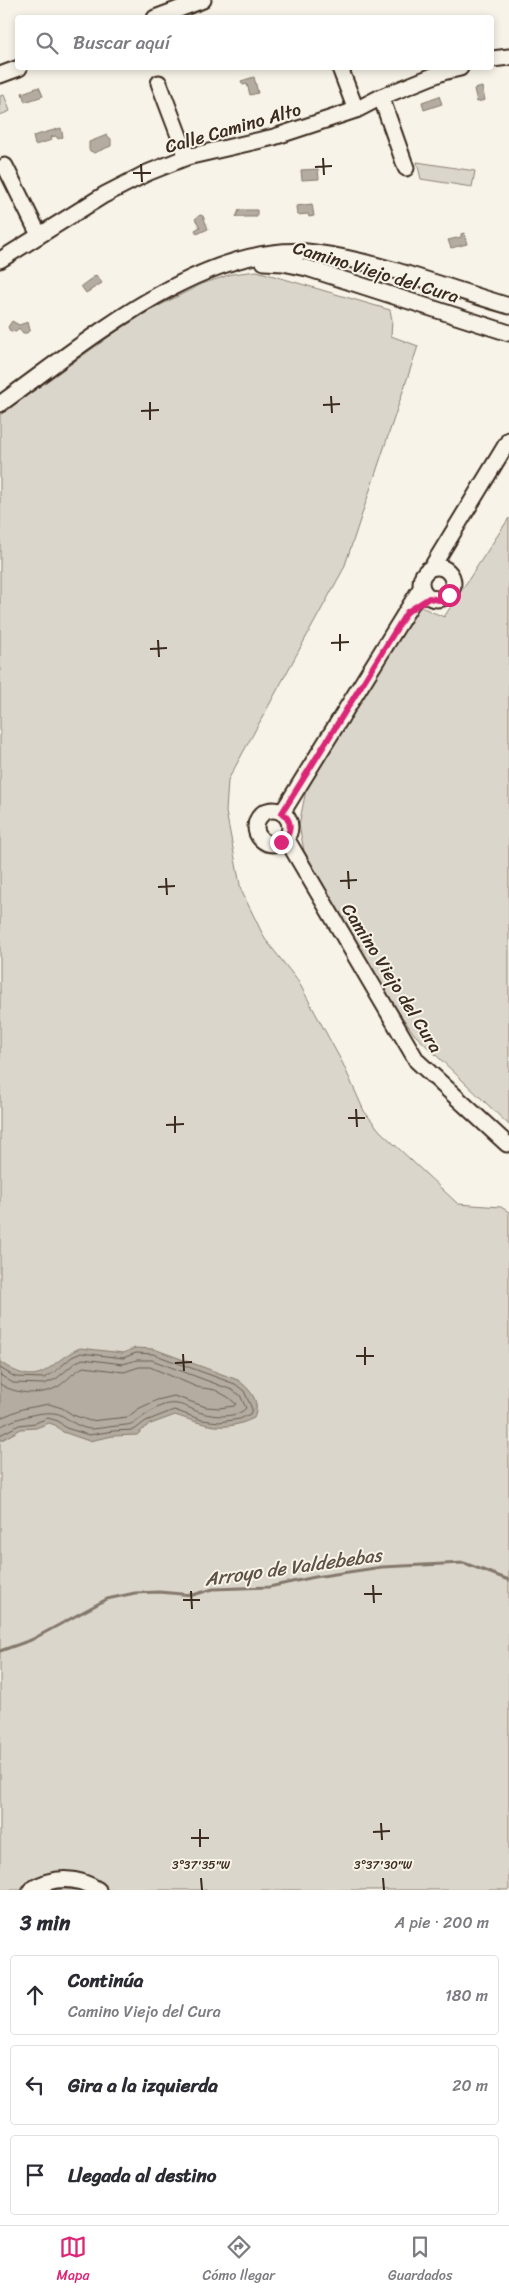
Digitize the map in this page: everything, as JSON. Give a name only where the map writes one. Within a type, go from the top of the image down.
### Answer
[{"type":"street","points":[[163,15],[203,0]]},
{"type":"street","points":[[494,59],[509,57]]},
{"type":"street","points":[[0,75],[15,69]]},
{"type":"street","points":[[341,70],[356,110]]},
{"type":"street","name":"Calle Camino Alto","points":[[0,260],[104,195],[147,173],[187,157],[274,137],[356,110],[381,97],[452,70]]},
{"type":"street","points":[[159,83],[187,157]]},
{"type":"street","points":[[381,97],[406,168]]},
{"type":"street","points":[[5,166],[40,235]]},
{"type":"street","name":"Camino Viejo del Cura","points":[[0,404],[122,317],[178,285],[208,271],[254,255],[313,252],[352,260],[509,306]]},
{"type":"street","name":"Camino Viejo del Cura","points":[[230,264],[255,261],[283,263],[307,268],[509,333]]},
{"type":"street","points":[[282,813],[407,612],[425,593],[423,575],[432,567],[509,440]]},
{"type":"street","points":[[425,593],[439,600],[449,595],[454,585],[447,557],[449,540]]},
{"type":"street","points":[[432,567],[442,568],[452,575]]},
{"type":"street","points":[[276,811],[282,813],[290,824],[286,838],[281,842],[270,844],[260,838],[257,833],[258,821],[265,812],[276,811]]},
{"type":"street","name":"Camino Viejo del Cura","points":[[286,838],[417,1061],[507,1144]]},
{"type":"street","points":[[31,1890],[50,1881],[69,1879],[88,1883],[98,1890]]},
{"type":"shaded area","points":[[4,95],[10,111],[0,115],[0,96]]},
{"type":"shaded area","points":[[417,162],[475,171],[472,187],[421,179]]},
{"type":"shaded area","points":[[257,271],[390,310],[392,320],[391,336],[418,346],[344,568],[228,780],[226,812],[241,890],[265,939],[298,981],[343,1064],[364,1111],[380,1131],[458,1204],[501,1207],[509,1212],[509,1890],[0,1890],[0,415],[135,318],[202,284],[232,274]]},
{"type":"shaded area","points":[[509,518],[509,1125],[414,1034],[391,1001],[304,851],[299,825],[306,790],[369,684],[415,613],[421,607],[444,617]]},
{"type":"water","points":[[254,77],[258,93],[250,95],[247,84],[243,85],[241,81]]},
{"type":"water","points":[[39,87],[43,96],[25,102],[22,93]]},
{"type":"water","points":[[482,87],[485,100],[477,102],[474,89]]},
{"type":"water","points":[[439,96],[442,104],[424,110],[422,102]]},
{"type":"water","points":[[61,128],[63,137],[58,139],[56,136],[51,137],[52,140],[35,145],[33,136]]},
{"type":"water","points":[[107,135],[111,139],[111,146],[94,153],[89,150],[89,142]]},
{"type":"water","points":[[318,169],[319,179],[302,180],[301,170]]},
{"type":"water","points":[[312,204],[314,216],[309,217],[308,214],[297,215],[296,206]]},
{"type":"water","points":[[239,210],[257,210],[257,217],[236,217]]},
{"type":"water","points":[[200,215],[203,216],[208,229],[197,234],[195,230],[200,227],[195,219]]},
{"type":"water","points":[[464,233],[467,244],[451,248],[448,240],[461,237],[461,234]]},
{"type":"water","points":[[96,275],[102,283],[86,293],[81,286]]},
{"type":"water","points":[[12,321],[19,325],[28,322],[30,330],[27,333],[23,333],[19,328],[16,332],[10,331],[8,327]]},
{"type":"water","points":[[80,1348],[123,1353],[135,1348],[154,1349],[238,1380],[254,1397],[256,1412],[254,1418],[243,1423],[215,1426],[175,1415],[148,1425],[137,1435],[113,1436],[89,1441],[63,1432],[55,1425],[49,1423],[36,1428],[21,1429],[0,1441],[0,1362],[15,1371],[36,1374]]},
{"type":"waterway","name":"Arroyo de Valdebebas","points":[[0,1651],[31,1640],[107,1599],[135,1593],[159,1592],[193,1595],[213,1589],[269,1587],[315,1577],[382,1567],[464,1563],[509,1580]]},
{"type":"route","points":[[281,842],[289,834],[290,830],[289,820],[282,813],[407,612],[429,598],[439,600],[449,595]]}]
